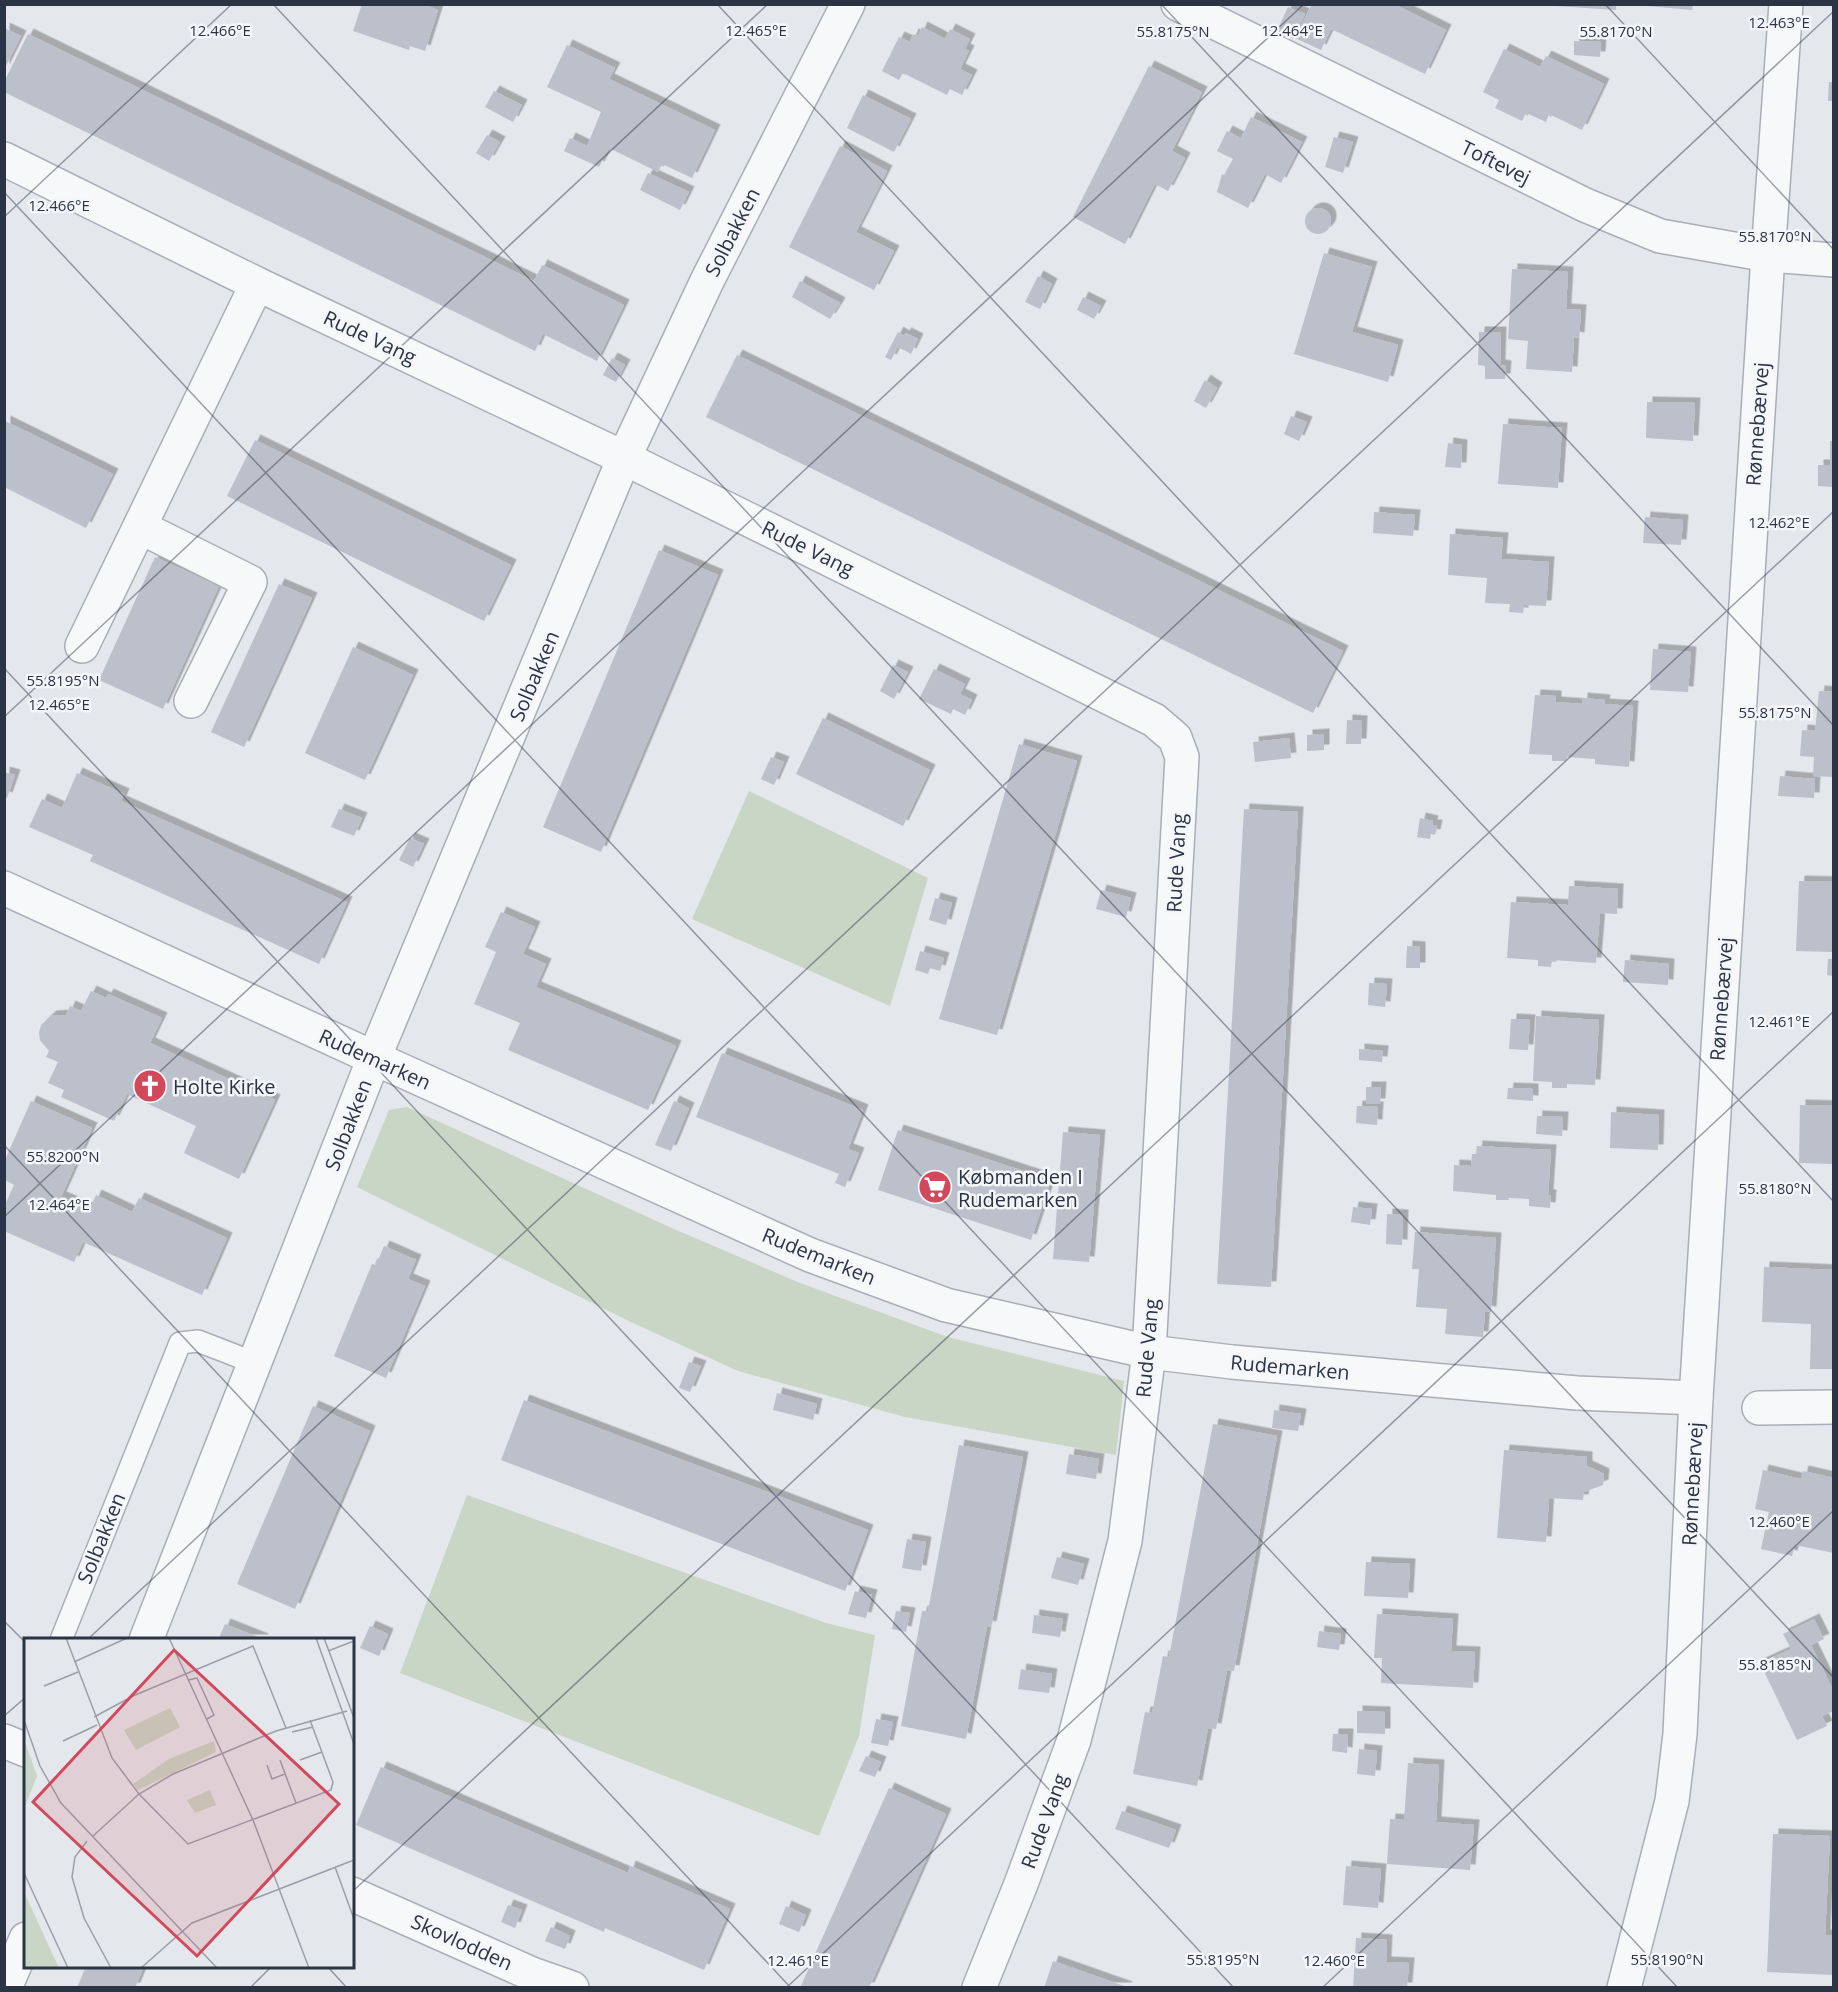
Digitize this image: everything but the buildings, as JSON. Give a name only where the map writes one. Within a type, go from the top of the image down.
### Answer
[{"type":"street","name":"Solbakken","points":[[148,1638],[374,1058],[624,458],[707,281],[848,4]]},
{"type":"street","name":"Toftevej","points":[[1178,4],[1585,205],[1660,236],[1768,255],[1833,260]]},
{"type":"street","name":"Rønnebærvej","points":[[1623,1988],[1672,1801],[1680,1734],[1696,1398],[1786,4]]},
{"type":"street","name":"Rude Vang","points":[[4,159],[256,284],[624,458],[1154,720],[1174,738],[1182,757],[1149,1352],[1125,1541],[1074,1740],[1022,1884],[979,1988]]},
{"type":"street","points":[[82,646],[256,284]]},
{"type":"street","points":[[140,527],[250,582],[191,701]]},
{"type":"street","name":"Rudemarken","points":[[4,888],[810,1255],[946,1305],[1149,1352],[1232,1362],[1577,1394],[1696,1398]]},
{"type":"street","points":[[1759,1408],[1833,1407]]},
{"type":"street","points":[[4,1741],[24,1749]]},
{"type":"street","name":"Skovlodden","points":[[354,1895],[532,1974],[572,1988]]},
{"type":"street","points":[[5,1988],[24,1944]]},
{"type":"lane","name":"Solbakken","points":[[62,1638],[180,1343],[198,1341],[255,1363]]},
{"type":"green space","points":[[749,791],[928,878],[890,1006],[692,919]]},
{"type":"green space","points":[[407,1107],[674,1229],[800,1283],[948,1337],[1124,1381],[1116,1455],[905,1417],[738,1371],[633,1323],[357,1187],[389,1110]]},
{"type":"green space","points":[[467,1495],[826,1623],[875,1635],[859,1736],[819,1836],[400,1673]]},
{"type":"place","name":"Holte Kirke","points":[[150,1086]]},
{"type":"place","name":"Købmanden I Rudemarken","points":[[935,1187]]}]
